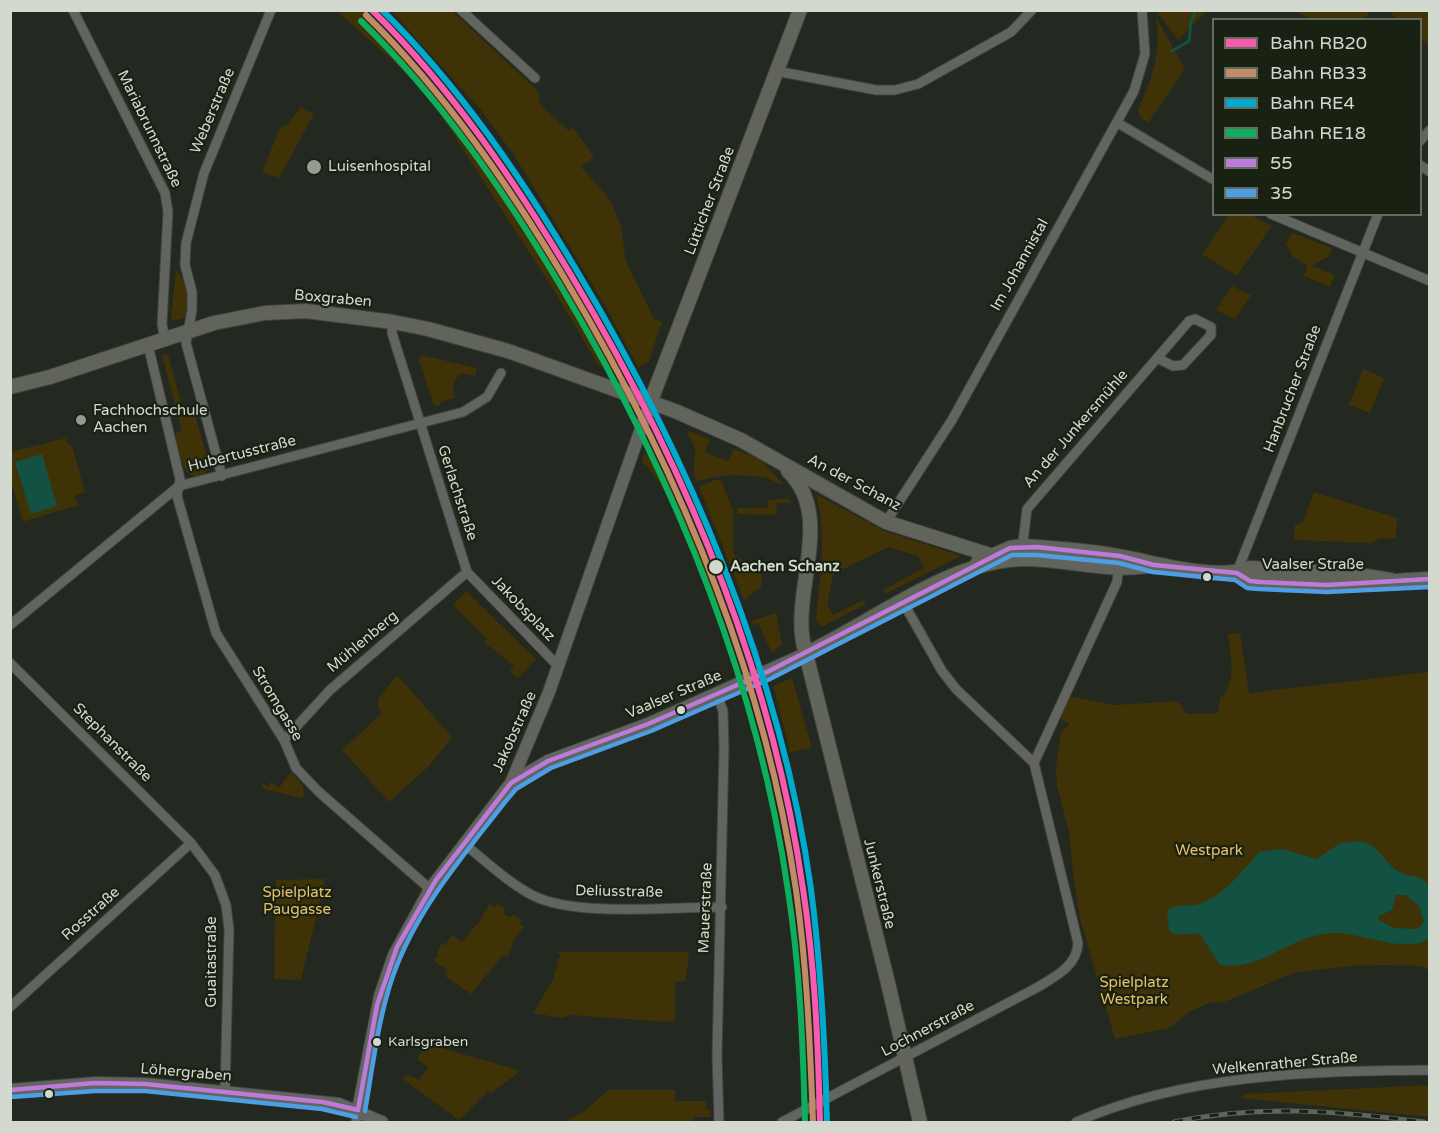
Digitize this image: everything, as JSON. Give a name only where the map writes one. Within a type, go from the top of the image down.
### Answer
[{"type":"main road","name":"Lütticher Straße","points":[[650,403],[800,10]]},
{"type":"main road","name":"Boxgraben","points":[[10,387],[50,377],[188,331],[238,318],[290,311],[393,322],[428,329],[508,351],[650,403]]},
{"type":"main road","name":"An der Schanz","points":[[650,403],[741,440],[886,522],[991,556],[1018,551]]},
{"type":"main road","name":"An der Schanz","points":[[780,463],[803,491],[809,514],[801,630],[806,654]]},
{"type":"main road","name":"Vaalser Straße","points":[[1018,551],[1119,563],[1237,573],[1250,568],[1391,580],[1430,579]]},
{"type":"main road","name":"Vaalser Straße","points":[[806,654],[903,602],[976,567],[991,556]]},
{"type":"main road","name":"Junkerstraße","points":[[806,654],[920,1122]]},
{"type":"street","name":"Mariabrunnstraße","points":[[73,10],[165,193],[168,212],[162,324],[165,339]]},
{"type":"street","name":"Weberstraße","points":[[222,476],[186,344],[192,292],[185,265],[190,219],[204,173],[271,10]]},
{"type":"street","points":[[461,10],[535,78]]},
{"type":"street","points":[[776,71],[876,90],[918,84],[1011,32],[1032,10]]},
{"type":"street","name":"Im Johannistal","points":[[886,522],[952,420],[1118,123],[1142,73],[1145,54],[1142,10]]},
{"type":"street","points":[[1118,123],[1212,179]]},
{"type":"street","points":[[1276,216],[1430,280]]},
{"type":"street","name":"Hanbrucher Straße","points":[[1237,573],[1377,216]]},
{"type":"street","name":"An der Junkersmühle","points":[[1018,551],[1027,509],[1157,358],[1189,321],[1195,319],[1211,327],[1210,335],[1183,365],[1173,366],[1157,358]]},
{"type":"street","name":"Gerlachstraße","points":[[393,322],[392,333],[467,572]]},
{"type":"street","name":"Stromgasse","points":[[148,345],[180,479],[177,496],[216,633],[284,740],[296,768],[319,792],[430,889]]},
{"type":"street","name":"Hubertusstraße","points":[[10,626],[178,486],[463,412],[487,397],[501,373]]},
{"type":"street","name":"Jakobstraße","points":[[357,1116],[384,981],[403,934],[430,889],[511,783],[558,666],[650,403]]},
{"type":"street","points":[[903,602],[942,671],[956,689],[1034,764],[1117,582],[1119,563]]},
{"type":"street","name":"Jakobsplatz","points":[[467,572],[558,666]]},
{"type":"street","name":"Mühlenberg","points":[[284,740],[330,690],[467,572]]},
{"type":"street","name":"Vaalser Straße","points":[[511,783],[548,761],[614,738],[806,654]]},
{"type":"street","name":"Stephanstraße","points":[[10,663],[191,843]]},
{"type":"street","name":"Mauerstraße","points":[[717,694],[724,721],[722,907],[717,1056],[719,1122]]},
{"type":"street","name":"Lochnerstraße","points":[[782,1122],[1047,982],[1072,962],[1078,950],[1034,764]]},
{"type":"street","name":"Rosstraße","points":[[10,1007],[191,843]]},
{"type":"street","name":"Guaitastraße","points":[[191,843],[215,875],[226,905],[229,929],[225,1092]]},
{"type":"street","name":"Deliusstraße","points":[[463,843],[518,886],[552,903],[576,908],[722,907]]},
{"type":"street","name":"Welkenrather Straße","points":[[1076,1122],[1184,1089],[1239,1080],[1300,1074],[1430,1070]]},
{"type":"street","name":"Löhergraben","points":[[10,1090],[95,1083],[145,1084],[323,1102],[357,1116]]},
{"type":"street","points":[[357,1116],[382,1122]]},
{"type":"green space","points":[[337,11],[362,11],[440,92],[475,136],[539,229],[626,374],[599,366],[556,294],[424,89]]},
{"type":"green space","points":[[391,11],[452,11],[538,91],[540,104],[569,131],[573,128],[594,157],[581,167],[605,193],[613,206],[621,227],[626,261],[654,319],[662,322],[649,361],[638,367],[607,309],[514,155],[480,109]]},
{"type":"green space","points":[[1156,11],[1207,11],[1178,40]]},
{"type":"green space","points":[[1296,11],[1370,11],[1365,18],[1307,18]]},
{"type":"green space","points":[[1388,11],[1429,11],[1429,46],[1422,40],[1422,18],[1397,18]]},
{"type":"green space","points":[[1156,17],[1185,69],[1148,123],[1140,117],[1138,110],[1154,65],[1157,42]]},
{"type":"green space","points":[[301,107],[314,114],[279,178],[262,172],[280,128],[286,126]]},
{"type":"green space","points":[[1228,216],[1253,216],[1272,226],[1237,276],[1202,254]]},
{"type":"green space","points":[[1292,233],[1332,248],[1329,256],[1312,266],[1335,275],[1330,287],[1304,276],[1307,266],[1293,257],[1286,244]]},
{"type":"green space","points":[[176,270],[189,287],[186,315],[182,319],[171,320]]},
{"type":"green space","points":[[1232,286],[1251,295],[1235,319],[1216,310]]},
{"type":"green space","points":[[168,354],[183,410],[193,408],[208,460],[207,471],[197,477],[187,471],[179,453],[175,433],[182,431],[162,355]]},
{"type":"green space","points":[[421,355],[477,368],[475,376],[461,373],[454,384],[455,398],[441,402],[439,406],[434,405],[419,361]]},
{"type":"green space","points":[[1363,369],[1384,378],[1370,413],[1349,405]]},
{"type":"green space","points":[[689,431],[710,439],[705,452],[728,461],[734,449],[761,460],[783,484],[770,479],[739,475],[713,477],[697,482],[694,469],[695,453],[688,435]]},
{"type":"green space","points":[[66,438],[68,444],[72,446],[85,492],[75,496],[78,505],[23,522],[11,481],[10,452]]},
{"type":"green space","points":[[644,453],[648,454],[657,472],[672,478],[726,613],[723,615],[706,579],[702,580],[684,531],[675,517],[674,506],[650,469],[641,462]]},
{"type":"green space","points":[[715,480],[721,480],[733,510],[733,553],[762,575],[761,587],[744,600],[699,487]]},
{"type":"green space","points":[[1314,492],[1397,518],[1396,539],[1380,538],[1371,543],[1294,540],[1295,525],[1303,522]]},
{"type":"green space","points":[[816,494],[882,530],[961,556],[885,594],[883,590],[924,568],[918,556],[889,547],[833,574],[827,604],[833,615],[863,600],[866,604],[821,627],[816,619],[822,540]]},
{"type":"green space","points":[[789,499],[791,503],[777,503],[776,515],[737,514],[738,508],[767,508],[768,500]]},
{"type":"green space","points":[[466,591],[536,659],[518,678],[510,671],[514,666],[484,642],[487,639],[453,605]]},
{"type":"green space","points":[[776,613],[782,644],[772,653],[758,623],[753,625],[751,621]]},
{"type":"green space","name":"Westpark","points":[[1240,633],[1249,693],[1429,672],[1429,971],[1421,966],[1387,965],[1348,966],[1294,973],[1224,1002],[1209,1003],[1189,1012],[1169,1028],[1115,1039],[1081,922],[1074,883],[1069,833],[1057,785],[1056,768],[1061,732],[1070,724],[1058,718],[1067,696],[1114,705],[1178,701],[1187,714],[1218,713],[1220,698],[1226,691],[1231,676],[1228,634]]},
{"type":"green space","points":[[397,675],[452,737],[428,767],[389,802],[342,750],[381,714],[377,700]]},
{"type":"green space","points":[[792,678],[812,748],[788,753],[790,750],[773,686]]},
{"type":"green space","points":[[291,772],[303,786],[304,796],[300,798],[261,788],[263,783],[268,787],[271,782],[279,788]]},
{"type":"green space","name":"Spielplatz Paugasse","points":[[325,879],[301,980],[274,979],[276,880]]},
{"type":"green space","points":[[497,903],[505,909],[504,914],[509,917],[514,915],[522,921],[520,924],[524,927],[515,938],[507,958],[503,955],[471,994],[445,976],[448,970],[433,961],[439,955],[437,953],[442,943],[445,945],[452,935],[462,942],[479,922],[489,904],[494,907]]},
{"type":"green space","points":[[557,952],[689,952],[686,981],[675,982],[675,1020],[668,1022],[572,1015],[562,1018],[533,1013],[555,976],[553,974],[561,955]]},
{"type":"green space","points":[[427,1044],[518,1070],[518,1073],[491,1093],[488,1091],[459,1120],[403,1079],[408,1075],[419,1080],[428,1067],[417,1059]]},
{"type":"green space","points":[[1429,1085],[1429,1117],[1241,1098],[1245,1094]]},
{"type":"green space","points":[[608,1090],[675,1090],[675,1101],[707,1101],[706,1110],[711,1110],[711,1117],[693,1117],[693,1122],[568,1122],[569,1119],[586,1110]]},
{"type":"water","points":[[42,454],[57,506],[31,514],[15,462]]},
{"type":"water","points":[[1358,841],[1366,843],[1377,850],[1394,868],[1420,878],[1429,885],[1429,938],[1421,943],[1399,944],[1347,934],[1319,935],[1304,939],[1262,959],[1234,966],[1219,964],[1200,934],[1177,934],[1169,931],[1167,911],[1178,906],[1199,904],[1216,895],[1232,882],[1259,852],[1283,849],[1316,859],[1341,843]],"holes":[[[1396,895],[1406,895],[1419,906],[1424,921],[1418,929],[1393,928],[1378,919],[1379,916],[1392,910]]]},
{"type":"waterway","points":[[1172,51],[1189,41],[1191,22],[1196,10]]},
{"type":"railway","points":[[1174,1122],[1206,1116],[1268,1111],[1329,1112],[1424,1122]]},
{"type":"rail line","name":"RB20","points":[[372,10],[429,71],[480,136],[571,275],[651,420],[686,494],[718,571],[746,648],[770,728],[789,808],[803,889],[813,976],[820,1122]]},
{"type":"rail line","name":"RE4","points":[[382,10],[438,70],[488,134],[556,236],[618,342],[656,415],[692,491],[724,568],[753,647],[777,727],[797,808],[811,889],[817,947],[824,1034],[827,1122]]},
{"type":"rail line","name":"RB33","points":[[366,15],[422,76],[474,141],[498,174],[565,279],[644,423],[679,497],[710,573],[738,651],[762,729],[781,809],[796,890],[803,948],[813,1122]]},
{"type":"rail line","name":"RE18","points":[[361,21],[417,81],[468,145],[515,213],[559,283],[637,426],[704,576],[755,731],[774,811],[788,891],[798,978],[805,1122]]},
{"type":"transit line","name":"55","points":[[358,1110],[377,1005],[397,947],[436,880],[511,783],[548,761],[648,724],[767,672],[1010,548],[1037,547],[1120,556],[1154,565],[1237,573],[1250,581],[1260,582],[1327,585],[1430,579]]},
{"type":"transit line","name":"35","points":[[365,1111],[383,1009],[393,976],[414,929],[457,863],[516,789],[551,768],[651,731],[770,679],[1012,555],[1037,555],[1119,563],[1153,572],[1235,580],[1247,588],[1259,589],[1327,592],[1430,587]]},
{"type":"transit line","name":"55","points":[[10,1090],[95,1083],[145,1084],[323,1102],[358,1110]]},
{"type":"transit line","name":"35","points":[[11,1097],[95,1091],[145,1091],[322,1109],[356,1117]]},
{"type":"place","name":"Luisenhospital","points":[[314,167]]},
{"type":"place","name":"Fachhochschule Aachen","points":[[81,420]]},
{"type":"place","name":"Aachen Schanz","points":[[716,567]]},
{"type":"place","name":"Karlsgraben","points":[[377,1042]]},
{"type":"park label","name":"Spielplatz Westpark","points":[[1134,992]]}]
